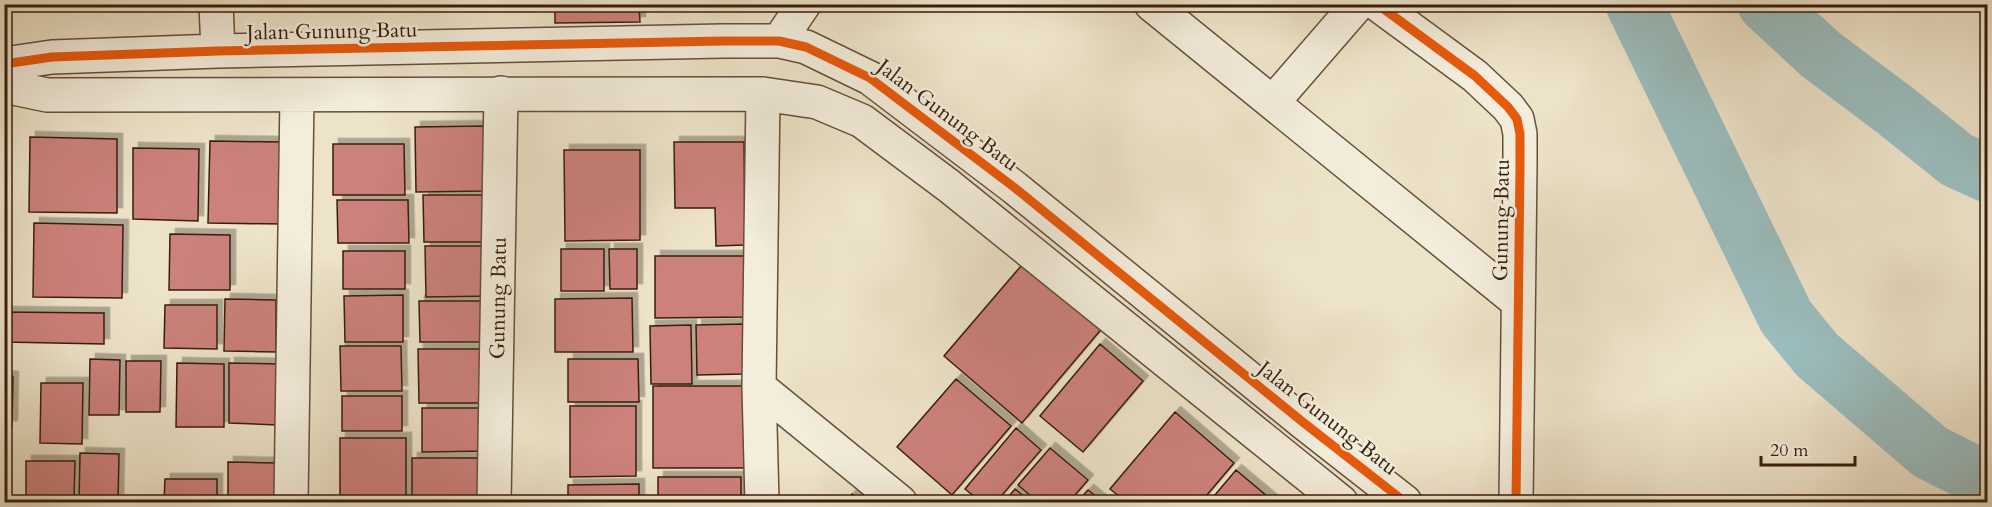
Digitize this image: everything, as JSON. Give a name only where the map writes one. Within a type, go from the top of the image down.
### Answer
[{"type":"street","points":[[216,4],[218,51]]},
{"type":"street","points":[[779,41],[804,4]]},
{"type":"street","points":[[1151,4],[1518,303]]},
{"type":"street","points":[[1273,102],[1358,4]]},
{"type":"street","name":"Gunung Batu","points":[[1377,4],[1475,76],[1508,107],[1517,119],[1520,134],[1520,166],[1516,502]]},
{"type":"street","name":"Jalan Gunung Batu","points":[[4,64],[52,57],[218,51],[779,41],[806,47],[870,78],[972,155],[1405,502]]},
{"type":"street","points":[[570,45],[574,94]]},
{"type":"street","points":[[4,86],[46,95],[763,94],[817,102],[862,122],[948,186],[1341,502]]},
{"type":"street","name":"Gunung Batu","points":[[494,502],[501,93]]},
{"type":"street","points":[[762,502],[759,387],[763,94]]},
{"type":"street","points":[[291,502],[297,95]]},
{"type":"street","points":[[948,186],[972,155]]},
{"type":"street","points":[[759,387],[900,502]]},
{"type":"building","points":[[4,4],[54,4],[54,9],[4,8]]},
{"type":"building","points":[[555,4],[639,4],[640,22],[555,23]]},
{"type":"building","points":[[484,126],[485,191],[416,192],[415,127]]},
{"type":"building","points":[[30,137],[117,139],[117,213],[29,212]]},
{"type":"building","points":[[210,141],[283,142],[283,224],[208,223]]},
{"type":"building","points":[[674,142],[744,142],[745,245],[716,246],[715,208],[675,208]]},
{"type":"building","points":[[333,144],[404,144],[405,195],[333,195]]},
{"type":"building","points":[[133,148],[199,149],[198,221],[133,219]]},
{"type":"building","points":[[564,150],[640,150],[640,240],[565,241]]},
{"type":"building","points":[[423,195],[491,195],[492,242],[424,242]]},
{"type":"building","points":[[337,200],[408,200],[409,243],[338,243]]},
{"type":"building","points":[[34,223],[123,225],[122,298],[33,297]]},
{"type":"building","points":[[170,234],[230,235],[230,290],[169,290]]},
{"type":"building","points":[[425,246],[492,246],[492,296],[426,297]]},
{"type":"building","points":[[561,249],[604,249],[604,291],[561,291]]},
{"type":"building","points":[[609,249],[637,249],[637,289],[610,289]]},
{"type":"building","points":[[343,251],[405,251],[405,289],[343,289]]},
{"type":"building","points":[[655,256],[747,256],[748,317],[655,318]]},
{"type":"building","points":[[1027,259],[1104,326],[1022,423],[944,356]]},
{"type":"building","points":[[403,295],[403,342],[345,342],[344,296]]},
{"type":"building","points":[[632,298],[633,352],[555,352],[555,299]]},
{"type":"building","points":[[225,299],[276,300],[276,352],[224,351]]},
{"type":"building","points":[[419,301],[489,301],[489,342],[420,342]]},
{"type":"building","points":[[165,305],[217,305],[217,349],[164,348]]},
{"type":"building","points":[[4,312],[104,313],[104,344],[4,342]]},
{"type":"building","points":[[744,324],[744,374],[697,375],[696,325]]},
{"type":"building","points":[[691,325],[692,384],[651,384],[650,326]]},
{"type":"building","points":[[1100,344],[1143,381],[1083,452],[1040,416]]},
{"type":"building","points":[[340,346],[401,346],[402,391],[341,391]]},
{"type":"building","points":[[418,349],[489,349],[489,403],[419,403]]},
{"type":"building","points":[[90,359],[120,360],[119,415],[89,415]]},
{"type":"building","points":[[568,359],[638,359],[639,402],[568,402]]},
{"type":"building","points":[[126,361],[161,361],[160,412],[126,412]]},
{"type":"building","points":[[177,363],[224,364],[224,427],[176,427]]},
{"type":"building","points":[[229,363],[279,364],[278,425],[229,423]]},
{"type":"building","points":[[4,376],[13,377],[12,426],[4,426]]},
{"type":"building","points":[[956,379],[1011,426],[952,495],[897,447]]},
{"type":"building","points":[[41,383],[83,383],[82,444],[40,443]]},
{"type":"building","points":[[653,386],[747,386],[748,468],[653,468]]},
{"type":"building","points":[[342,396],[402,396],[402,431],[342,431]]},
{"type":"building","points":[[570,406],[636,406],[636,476],[570,477]]},
{"type":"building","points":[[422,408],[487,408],[487,451],[422,452]]},
{"type":"building","points":[[1175,412],[1234,463],[1201,502],[1126,502],[1110,489]]},
{"type":"building","points":[[1016,428],[1041,450],[996,502],[981,502],[965,489]]},
{"type":"building","points":[[340,438],[406,438],[406,502],[340,502]]},
{"type":"building","points":[[1050,448],[1088,480],[1069,502],[1038,502],[1018,485]]},
{"type":"building","points":[[80,453],[119,454],[118,502],[79,502]]},
{"type":"building","points":[[412,458],[490,458],[491,502],[412,502]]},
{"type":"building","points":[[26,461],[75,461],[74,500],[26,499]]},
{"type":"building","points":[[228,462],[278,463],[277,502],[228,502]]},
{"type":"building","points":[[1236,470],[1274,502],[1209,502]]},
{"type":"building","points":[[658,477],[741,477],[741,502],[658,502]]},
{"type":"building","points":[[165,479],[217,479],[217,502],[164,502]]},
{"type":"building","points":[[639,484],[639,502],[568,502],[568,485]]},
{"type":"building","points":[[1015,489],[1031,502],[1004,502]]},
{"type":"building","points":[[1088,490],[1103,502],[1077,502]]},
{"type":"building","points":[[852,494],[862,502],[845,502]]},
{"type":"waterway","points":[[1634,4],[1786,317],[1817,355],[1930,452],[1988,481]]},
{"type":"waterway","points":[[1766,4],[1820,54],[1957,160],[1988,174]]},
{"type":"cycle path","points":[[1377,4],[1475,76],[1508,107],[1517,119],[1520,134],[1520,166],[1516,502]]},
{"type":"cycle path","points":[[4,64],[52,57],[218,51],[723,41],[779,41],[806,47],[870,78],[1015,188],[1304,423],[1405,502]]}]
